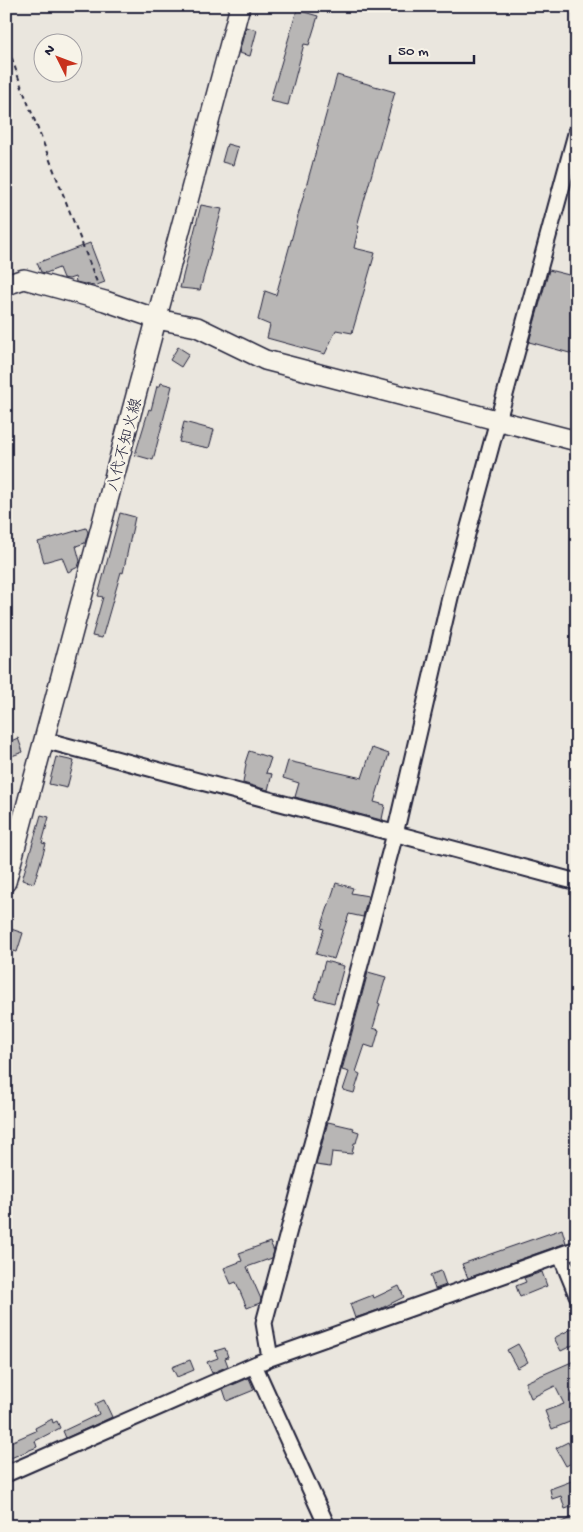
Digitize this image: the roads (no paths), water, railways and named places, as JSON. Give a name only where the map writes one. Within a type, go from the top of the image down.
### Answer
[{"type":"main road","name":"八代不知火線","points":[[6,882],[240,6]]},
{"type":"main road","points":[[6,285],[24,279],[105,301],[157,319],[196,327],[265,360],[577,441]]},
{"type":"street","points":[[270,1358],[264,1323],[395,834],[451,593],[577,130]]},
{"type":"street","points":[[44,740],[577,882]]},
{"type":"street","points":[[6,1474],[270,1358],[577,1249]]},
{"type":"street","points":[[561,1256],[577,1295]]},
{"type":"street","points":[[254,1365],[327,1526]]}]
